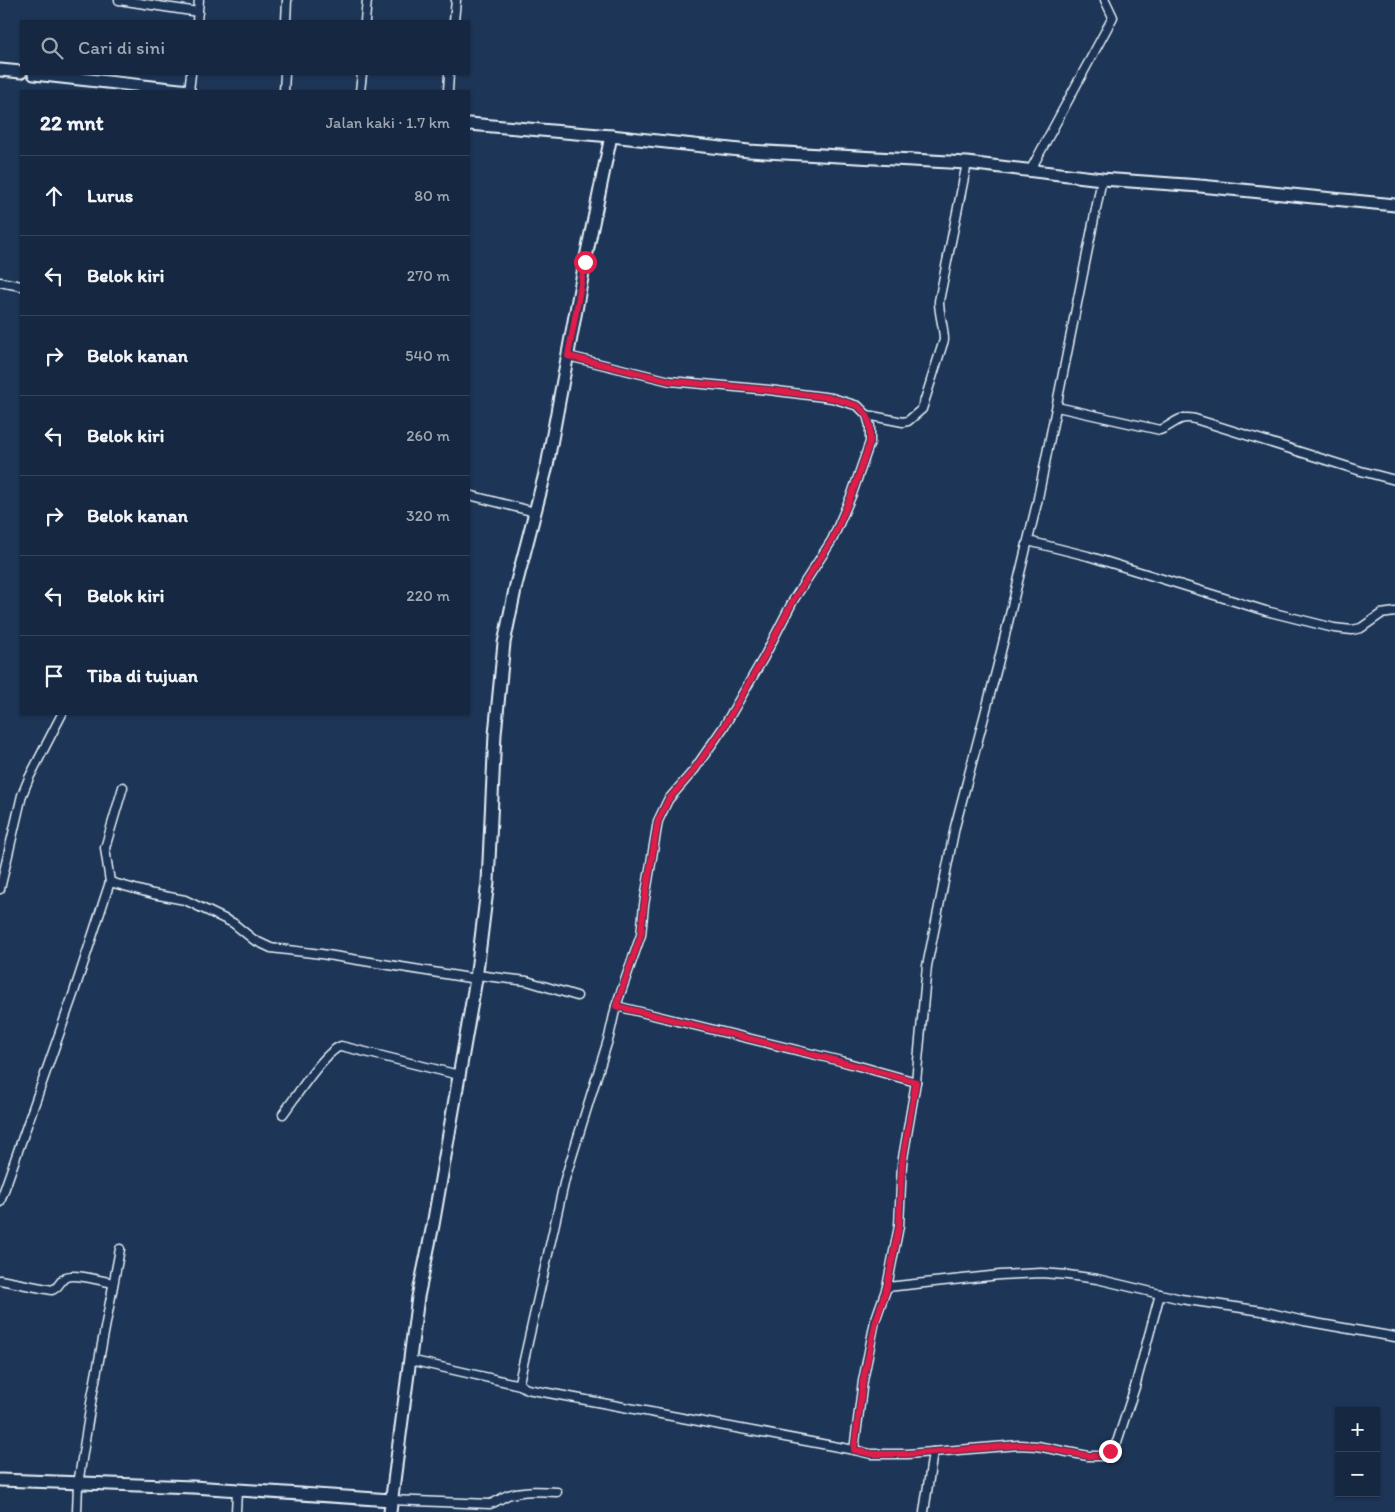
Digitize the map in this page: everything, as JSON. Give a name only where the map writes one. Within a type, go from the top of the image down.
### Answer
[{"type":"street","points":[[119,0],[198,12]]},
{"type":"street","points":[[197,20],[199,0]]},
{"type":"street","points":[[286,20],[287,0]]},
{"type":"street","points":[[365,20],[367,0]]},
{"type":"street","points":[[454,20],[456,0]]},
{"type":"street","points":[[1030,171],[1113,17],[1105,0]]},
{"type":"street","points":[[0,70],[20,72]]},
{"type":"street","points":[[43,75],[180,90]]},
{"type":"street","points":[[189,90],[191,75]]},
{"type":"street","points":[[284,90],[285,75]]},
{"type":"street","points":[[360,90],[362,75]]},
{"type":"street","points":[[448,90],[449,75]]},
{"type":"street","points":[[470,124],[611,136],[749,151],[967,163],[1102,179],[1200,186],[1395,205]]},
{"type":"street","points":[[390,1512],[421,1279],[433,1225],[477,977],[488,882],[495,734],[508,616],[547,466],[585,262],[611,136]]},
{"type":"street","points":[[867,415],[903,422],[908,421],[922,409],[944,340],[944,328],[939,311],[939,302],[967,163]]},
{"type":"street","points":[[854,1450],[863,1381],[876,1321],[887,1287],[899,1226],[902,1164],[916,1082],[927,966],[955,827],[1028,541],[1057,407],[1102,179]]},
{"type":"street","points":[[0,282],[20,286]]},
{"type":"street","points":[[520,1385],[519,1382],[529,1335],[565,1179],[609,1038],[616,1006],[641,935],[644,905],[660,815],[668,800],[694,770],[723,728],[764,657],[794,599],[832,540],[852,494],[870,442],[870,426],[867,415],[858,406],[832,398],[670,381],[568,356]]},
{"type":"street","points":[[1057,407],[1160,430],[1175,420],[1186,417],[1195,418],[1395,480]]},
{"type":"street","points":[[470,495],[535,512]]},
{"type":"street","points":[[1028,541],[1088,556],[1266,611],[1334,628],[1352,630],[1361,628],[1381,614],[1395,612]]},
{"type":"street","points":[[0,889],[22,795],[61,715]]},
{"type":"street","points":[[0,1202],[71,1001],[110,882],[105,848],[123,787]]},
{"type":"street","points":[[110,882],[153,894],[185,900],[234,923],[254,940],[271,948],[477,977],[527,981],[577,996]]},
{"type":"street","points":[[616,1006],[841,1061],[916,1082]]},
{"type":"street","points":[[283,1114],[331,1052],[342,1046],[459,1075]]},
{"type":"street","points":[[77,1512],[78,1484],[92,1396],[120,1249]]},
{"type":"street","points":[[887,1287],[1000,1275],[1041,1273],[1097,1279],[1160,1294],[1262,1311],[1304,1321],[1395,1337]]},
{"type":"street","points":[[0,1280],[52,1290],[66,1277],[73,1276],[113,1283]]},
{"type":"street","points":[[410,1360],[520,1385],[527,1389],[872,1454],[933,1452],[1020,1445],[1037,1446],[1088,1456],[1102,1456],[1110,1451],[1117,1442],[1136,1387],[1160,1294]]},
{"type":"street","points":[[924,1512],[933,1452]]},
{"type":"street","points":[[0,1480],[153,1485],[391,1500],[490,1504],[522,1492],[557,1492]]},
{"type":"street","points":[[236,1512],[237,1491]]},
{"type":"route","points":[[585,262],[568,356],[670,381],[832,398],[858,406],[867,415],[870,426],[870,442],[852,494],[832,540],[794,599],[764,657],[723,728],[694,770],[668,800],[663,809],[658,821],[641,935],[616,1006],[841,1061],[916,1082],[902,1164],[899,1226],[887,1287],[876,1321],[863,1381],[854,1450],[872,1454],[908,1454],[1020,1445],[1037,1446],[1088,1456],[1102,1456],[1110,1451]]}]
